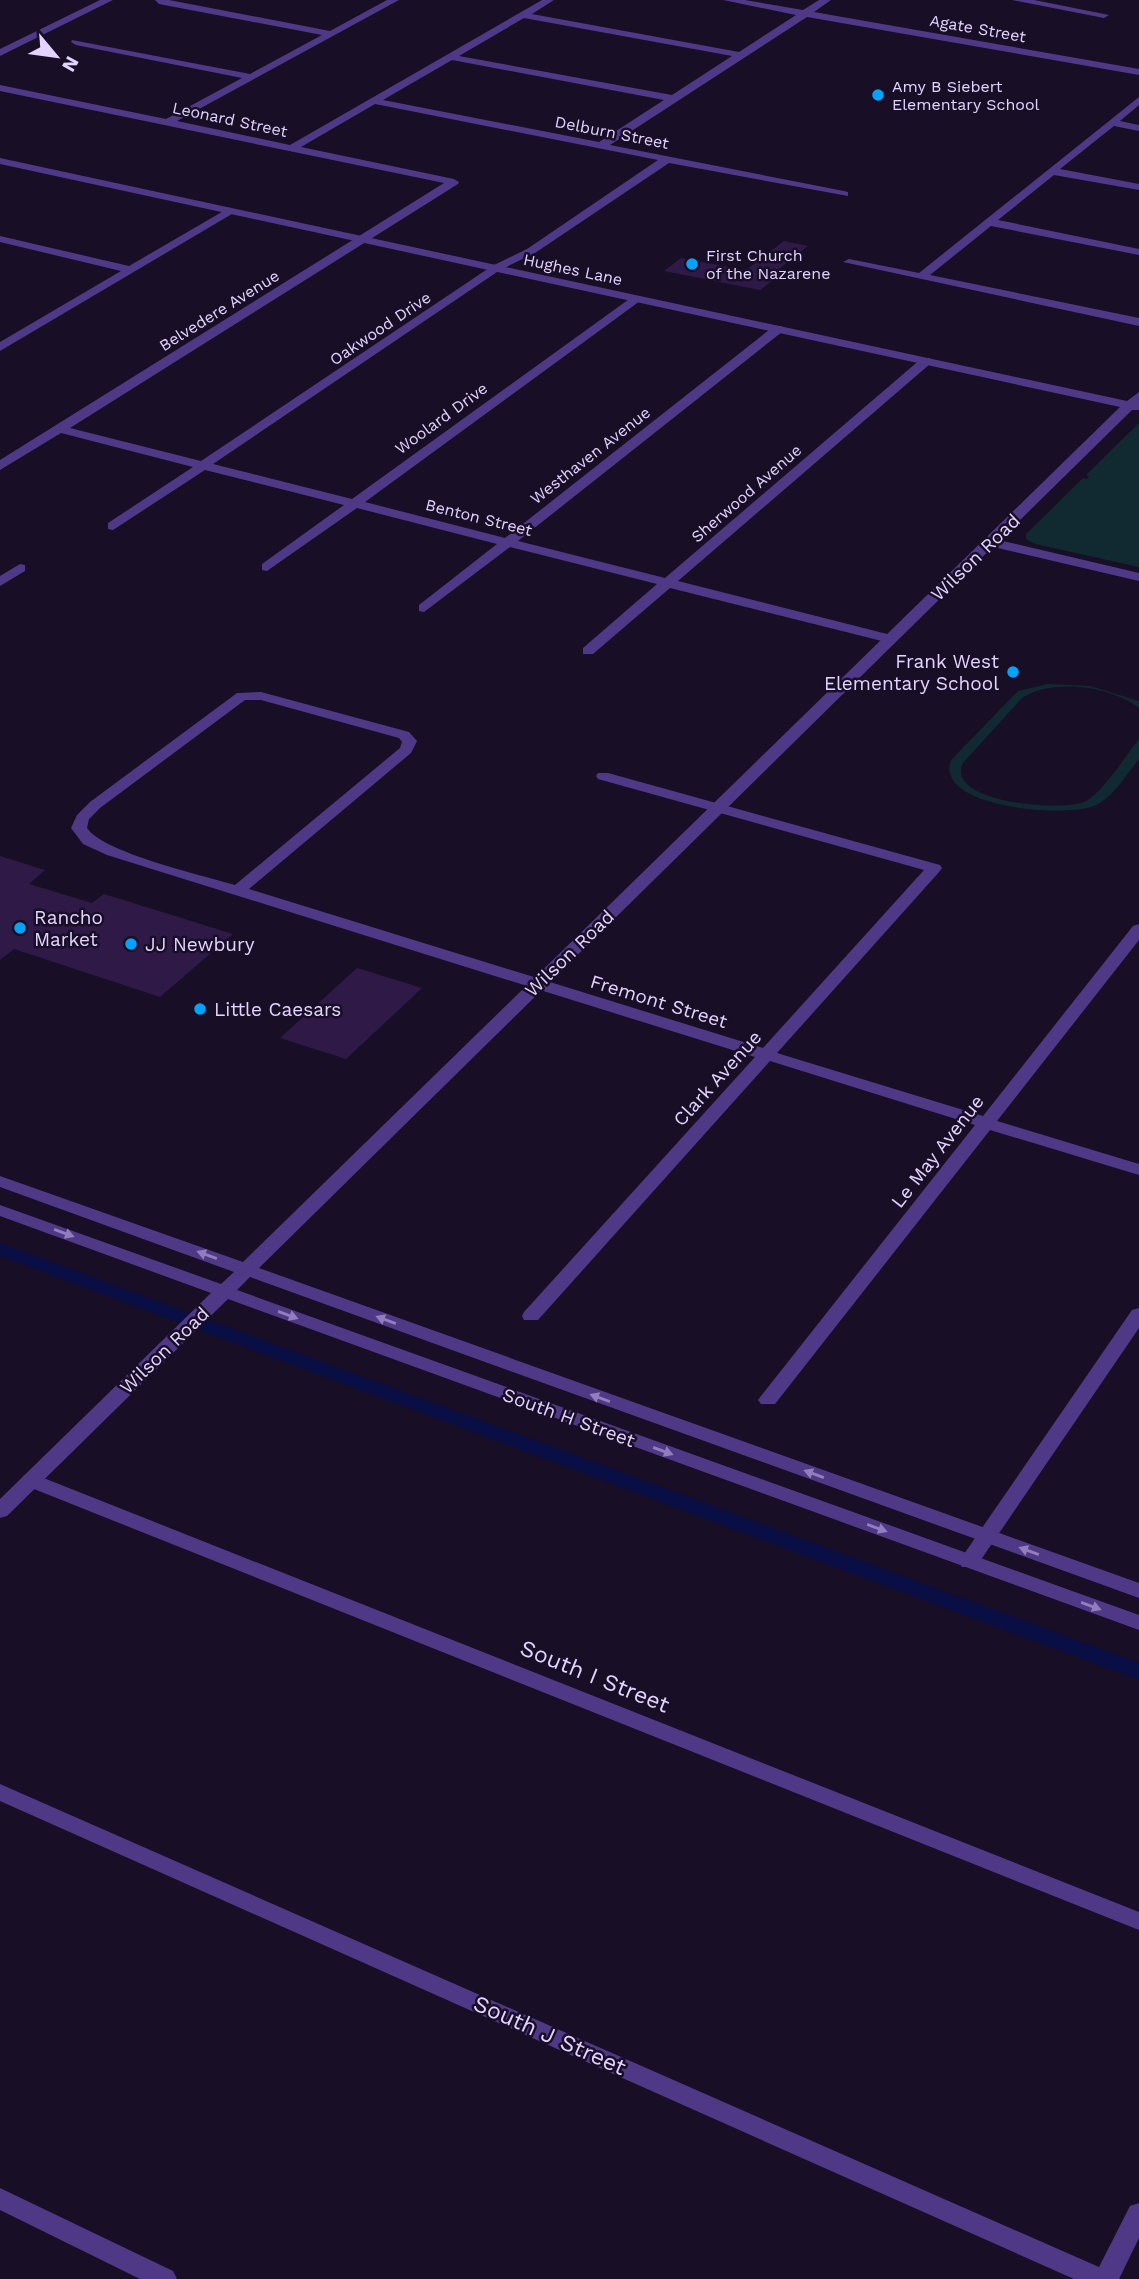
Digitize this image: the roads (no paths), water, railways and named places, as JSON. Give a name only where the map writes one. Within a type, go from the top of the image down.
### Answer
[{"type":"street","points":[[0,53],[108,0]]},
{"type":"street","points":[[168,122],[394,0]]},
{"type":"street","points":[[292,148],[549,0]]},
{"type":"street","name":"Agate Street","points":[[728,0],[1139,72]]},
{"type":"street","points":[[601,146],[827,0]]},
{"type":"street","points":[[1017,0],[1104,15]]},
{"type":"street","points":[[159,1],[331,34]]},
{"type":"street","points":[[523,15],[741,55]]},
{"type":"street","points":[[76,42],[252,77]]},
{"type":"street","points":[[450,57],[674,99]]},
{"type":"street","name":"Leonard Street","points":[[0,88],[454,182]]},
{"type":"street","points":[[921,277],[1139,100]]},
{"type":"street","name":"Delburn Street","points":[[373,101],[844,194]]},
{"type":"street","points":[[1111,122],[1139,128]]},
{"type":"street","name":"Oakwood Drive","points":[[113,526],[496,268],[531,250],[667,159]]},
{"type":"street","name":"Hughes Lane","points":[[0,161],[926,361],[1136,403]]},
{"type":"street","points":[[1052,171],[1139,187]]},
{"type":"street","name":"Belvedere Avenue","points":[[0,466],[454,182]]},
{"type":"street","points":[[0,347],[231,211]]},
{"type":"street","points":[[989,222],[1139,252]]},
{"type":"street","points":[[0,239],[132,270]]},
{"type":"street","points":[[849,262],[1139,322]]},
{"type":"street","name":"Woolard Drive","points":[[267,566],[636,299]]},
{"type":"street","name":"Westhaven Avenue","points":[[424,608],[778,329]]},
{"type":"street","name":"Sherwood Avenue","points":[[588,651],[926,361]]},
{"type":"street","name":"Wilson Road","points":[[0,1511],[718,806],[1136,403]]},
{"type":"street","name":"Benton Street","points":[[59,429],[890,639]]},
{"type":"street","points":[[990,542],[1139,577]]},
{"type":"street","points":[[0,582],[20,568]]},
{"type":"street","name":"Fremont Street","points":[[237,891],[406,750],[410,746],[409,738],[261,696],[242,696],[95,805],[82,818],[79,828],[88,841],[112,852],[537,985],[1139,1170]]},
{"type":"street","points":[[603,776],[718,806]]},
{"type":"street","name":"Clark Avenue","points":[[531,1316],[934,868],[718,806]]},
{"type":"street","name":"Le May Avenue","points":[[768,1400],[1139,929]]},
{"type":"street","name":"South H Street","points":[[0,1181],[1139,1591]]},
{"type":"street","name":"South H Street","points":[[0,1210],[1139,1623]]},
{"type":"street","points":[[970,1562],[1139,1314]]},
{"type":"street","name":"South I Street","points":[[31,1480],[1139,1921]]},
{"type":"street","name":"South J Street","points":[[0,1792],[1103,2279]]},
{"type":"street","points":[[0,2198],[164,2279]]},
{"type":"street","points":[[1103,2279],[1139,2213]]},
{"type":"waterway","points":[[0,1249],[1139,1672]]},
{"type":"place","name":"Amy B Siebert Elementary School","points":[[878,95]]},
{"type":"place","name":"First Church of the Nazarene","points":[[692,264]]},
{"type":"place","name":"Frank West Elementary School","points":[[1013,672]]},
{"type":"place","name":"Rancho Market","points":[[20,928]]},
{"type":"place","name":"JJ Newbury","points":[[131,944]]},
{"type":"place","name":"Little Caesars","points":[[200,1009]]}]
